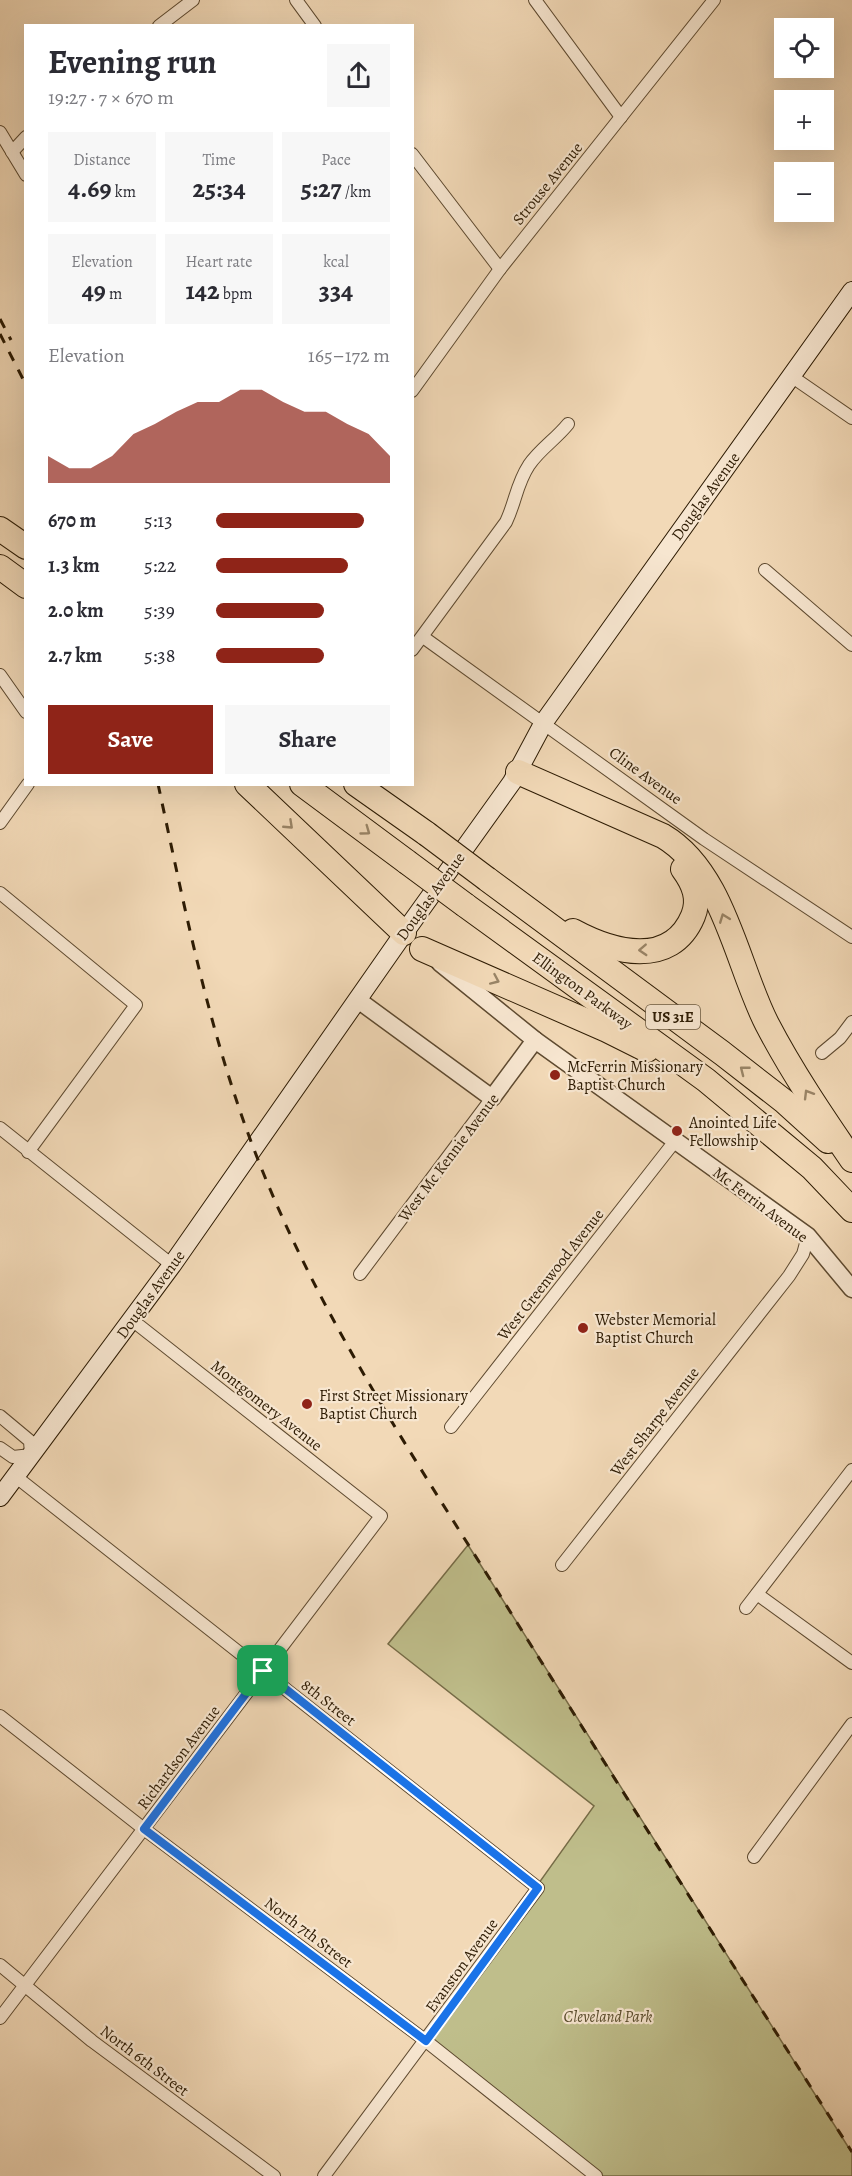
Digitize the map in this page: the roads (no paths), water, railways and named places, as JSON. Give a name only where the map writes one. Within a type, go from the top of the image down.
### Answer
[{"type":"highway","points":[[0,529],[24,546]]},
{"type":"highway","points":[[0,567],[24,585]]},
{"type":"highway","points":[[513,899],[594,942],[622,950],[643,951],[662,948],[676,940],[687,929],[695,912],[697,898],[692,881],[678,862],[659,847],[543,793],[515,777]]},
{"type":"highway","points":[[515,777],[663,836],[675,843],[693,862],[716,897],[766,1023],[809,1097],[852,1161]]},
{"type":"highway","points":[[249,786],[404,933]]},
{"type":"highway","name":"Ellington Parkway","points":[[305,786],[706,1080],[812,1168],[852,1210]]},
{"type":"highway","name":"Ellington Parkway","points":[[359,786],[722,1053],[785,1102],[852,1161]]},
{"type":"highway","points":[[422,949],[607,1030],[706,1080]]},
{"type":"main road","name":"Douglas Avenue","points":[[0,1497],[172,1265],[515,777],[544,722],[852,291]]},
{"type":"main road","name":"Mc Ferrin Avenue","points":[[404,933],[422,949]]},
{"type":"street","points":[[162,24],[193,0]]},
{"type":"street","points":[[296,0],[314,24]]},
{"type":"street","points":[[535,0],[621,117]]},
{"type":"street","name":"Strouse Avenue","points":[[414,388],[500,269],[714,0]]},
{"type":"street","points":[[0,132],[24,172]]},
{"type":"street","points":[[12,152],[24,139]]},
{"type":"street","points":[[414,157],[500,269]]},
{"type":"street","points":[[791,376],[852,418]]},
{"type":"street","points":[[414,648],[506,522],[513,507],[517,486],[529,466],[541,450],[557,438],[568,424]]},
{"type":"street","points":[[765,570],[851,643]]},
{"type":"street","name":"Cline Avenue","points":[[423,637],[704,838],[852,937]]},
{"type":"street","points":[[0,675],[24,709]]},
{"type":"street","points":[[0,823],[27,786]]},
{"type":"street","points":[[0,893],[136,1005],[28,1152]]},
{"type":"street","name":"Mc Ferrin Avenue","points":[[422,949],[535,1040],[807,1236],[852,1289]]},
{"type":"street","points":[[358,1000],[492,1098]]},
{"type":"street","points":[[822,1053],[840,1038],[852,1022]]},
{"type":"street","name":"West Mc Kennie Avenue","points":[[360,1274],[535,1040]]},
{"type":"street","points":[[0,1128],[172,1265]]},
{"type":"street","name":"West Greenwood Avenue","points":[[452,1426],[675,1141]]},
{"type":"street","name":"West Sharpe Avenue","points":[[561,1565],[789,1276],[803,1254],[807,1236]]},
{"type":"street","name":"Montgomery Avenue","points":[[132,1320],[381,1516]]},
{"type":"street","points":[[0,1416],[30,1442],[31,1455],[13,1457],[0,1448]]},
{"type":"street","points":[[746,1608],[852,1470]]},
{"type":"street","name":"8th Street","points":[[15,1476],[538,1888]]},
{"type":"street","name":"Richardson Avenue","points":[[0,2018],[381,1516]]},
{"type":"street","points":[[757,1594],[852,1663]]},
{"type":"street","name":"North 7th Street","points":[[0,1716],[144,1829],[426,2041],[596,2176]]},
{"type":"street","points":[[754,1857],[852,1724]]},
{"type":"street","name":"Evanston Avenue","points":[[324,2176],[538,1888]]},
{"type":"street","name":"North 6th Street","points":[[0,1965],[92,2041],[274,2176]]},
{"type":"railway","points":[[0,319],[11,340]]},
{"type":"railway","points":[[0,334],[24,381]]},
{"type":"railway","points":[[158,786],[199,970],[224,1062],[255,1152],[305,1266],[364,1376],[396,1429],[852,2152]]},
{"type":"place","name":"McFerrin Missionary Baptist Church","points":[[555,1075]]},
{"type":"place","name":"Anointed Life Fellowship","points":[[677,1131]]},
{"type":"place","name":"Webster Memorial Baptist Church","points":[[583,1328]]},
{"type":"place","name":"First Street Missionary Baptist Church","points":[[307,1404]]},
{"type":"park label","name":"Cleveland Park","points":[[608,2016]]}]
